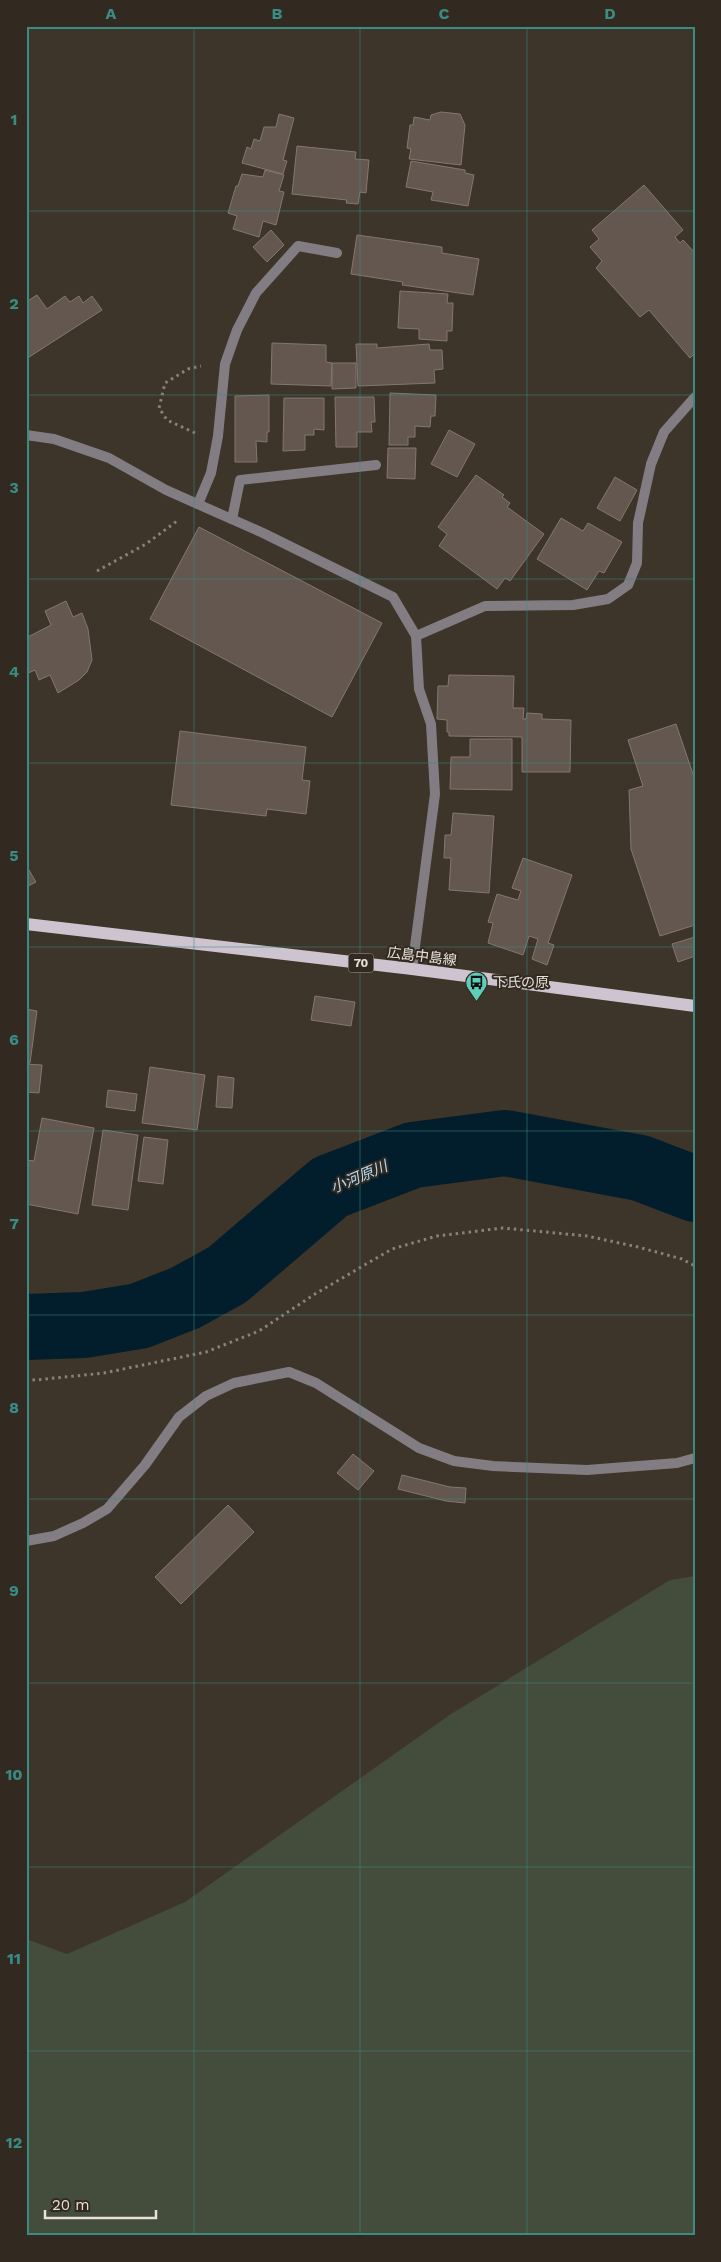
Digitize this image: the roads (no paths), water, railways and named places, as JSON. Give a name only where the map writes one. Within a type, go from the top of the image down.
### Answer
[{"type":"main road","name":"広島中島線","points":[[26,924],[695,1006]]},
{"type":"street","points":[[198,504],[211,473],[218,436],[228,357],[237,330],[256,293],[298,246],[337,253]]},
{"type":"street","points":[[416,636],[484,606],[573,606],[608,599],[628,585],[638,563],[638,523],[651,464],[664,432],[695,397]]},
{"type":"street","points":[[26,434],[54,439],[109,458],[166,490],[232,519],[393,597],[416,636],[419,689],[431,724],[435,794],[412,970]]},
{"type":"street","points":[[232,519],[240,480],[376,464]]},
{"type":"street","points":[[26,1541],[54,1536],[107,1509],[145,1465],[179,1416],[206,1396],[234,1383],[289,1372],[316,1382],[419,1448],[454,1461],[493,1466],[587,1470],[677,1463],[695,1458]]},
{"type":"waterway","name":"小河原川","points":[[26,1327],[84,1325],[139,1316],[185,1298],[227,1275],[330,1187],[413,1155],[505,1143],[640,1168],[695,1189]]},
{"type":"place","name":"下氏の原","points":[[477,1001]]}]
